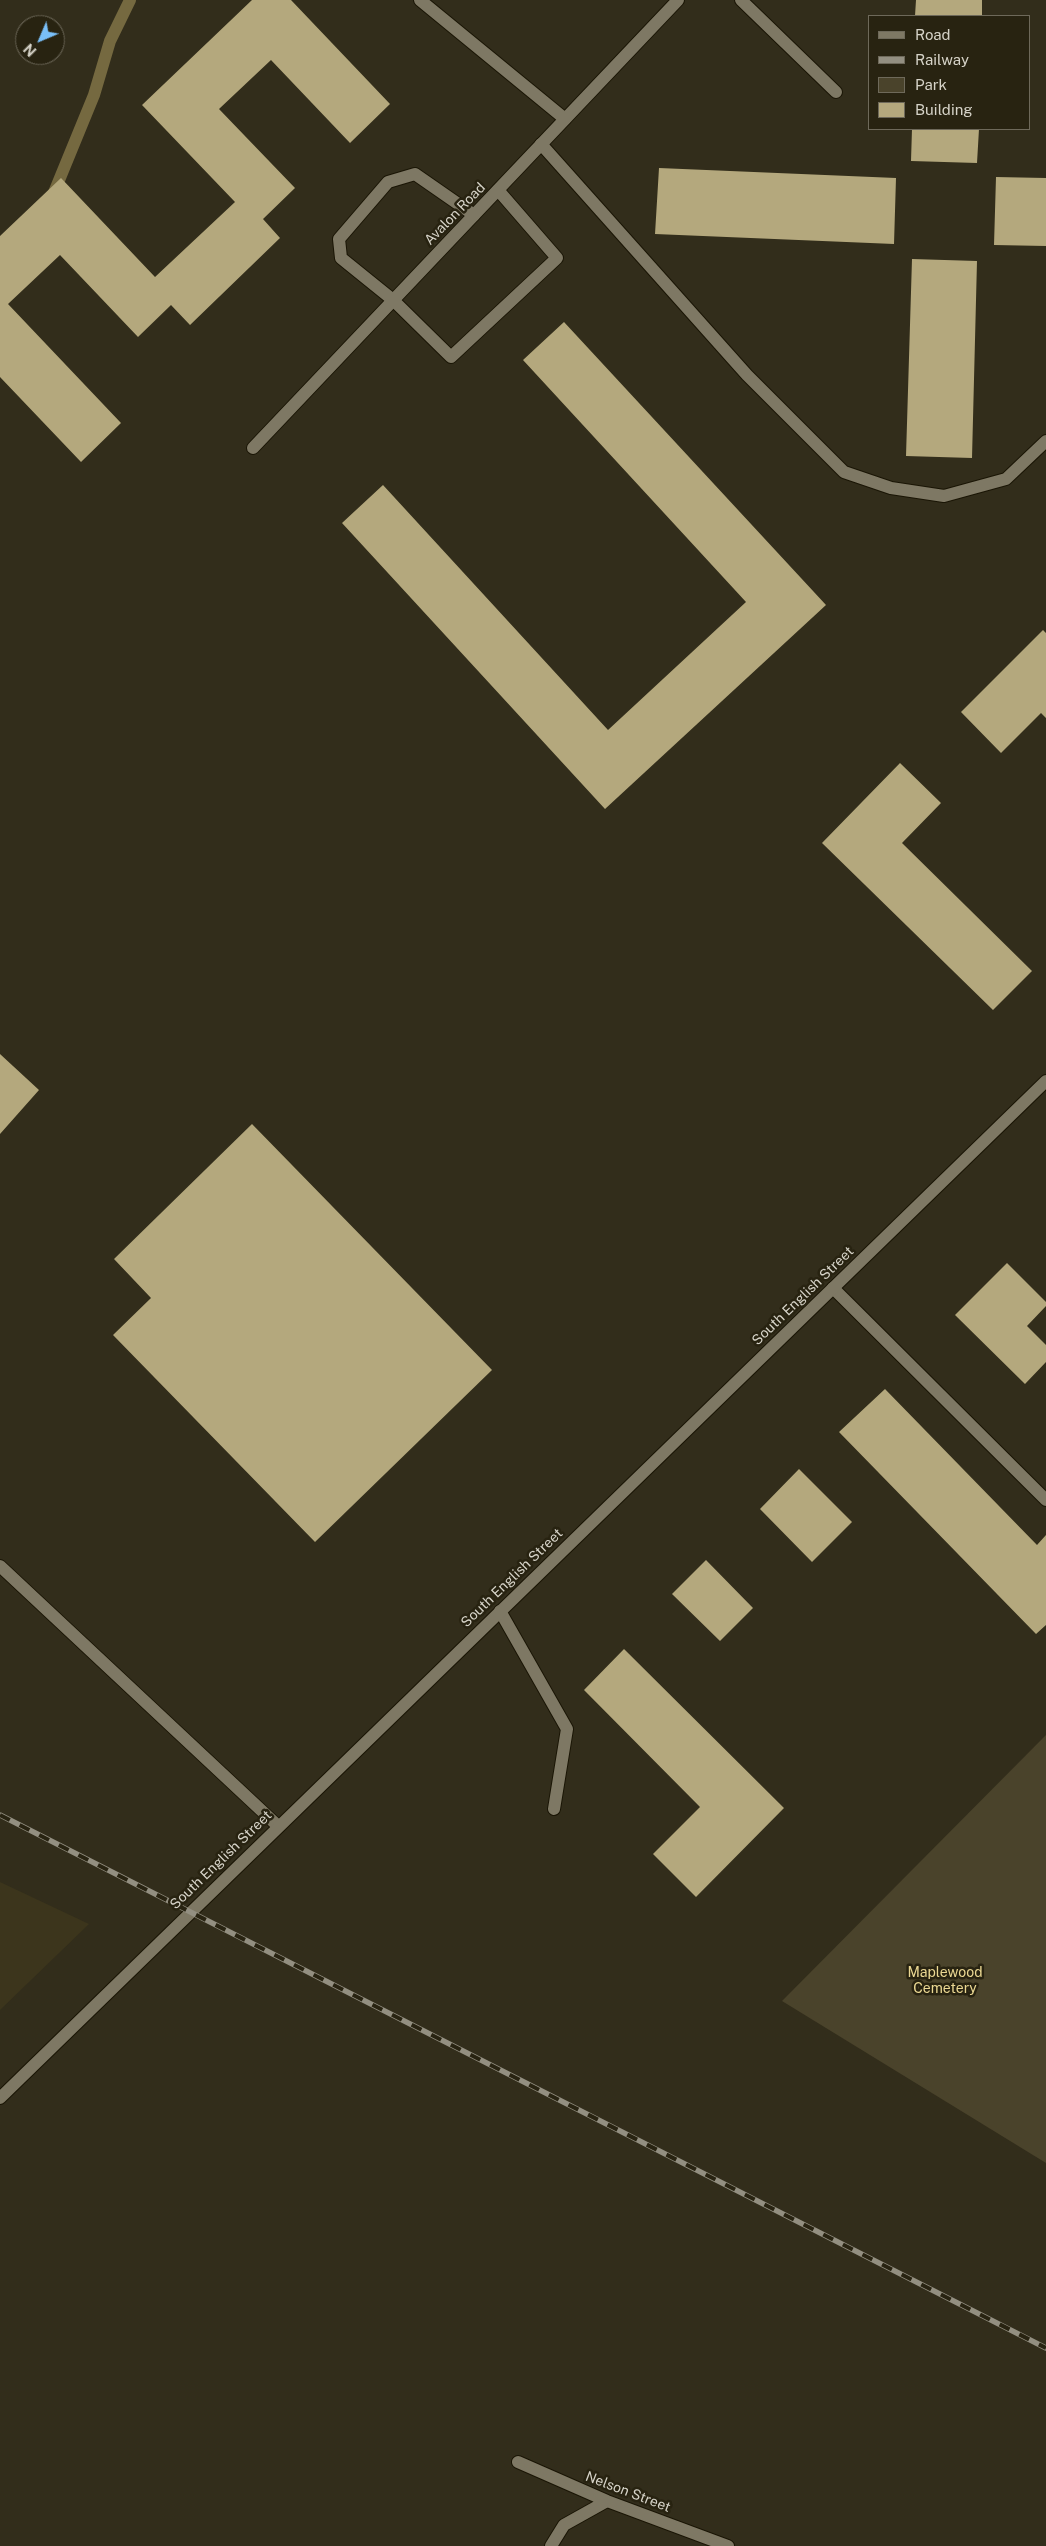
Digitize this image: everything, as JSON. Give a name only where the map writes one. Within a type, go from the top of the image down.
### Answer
[{"type":"street","points":[[420,0],[565,119]]},
{"type":"street","name":"Avalon Road","points":[[252,448],[678,0]]},
{"type":"street","points":[[740,0],[836,92]]},
{"type":"street","points":[[541,144],[747,374],[844,472],[891,488],[944,496],[1006,479],[1046,440]]},
{"type":"street","points":[[474,215],[415,174],[388,182],[339,239],[340,258],[393,300],[451,357],[557,258],[498,190]]},
{"type":"street","name":"South English Street","points":[[0,2098],[1046,1081]]},
{"type":"street","points":[[833,1288],[1046,1500]]},
{"type":"street","points":[[0,1566],[278,1826]]},
{"type":"street","points":[[500,1611],[567,1729],[554,1809]]},
{"type":"street","name":"Nelson Street","points":[[518,2462],[607,2501],[728,2546]]},
{"type":"street","points":[[551,2546],[564,2525],[607,2501]]},
{"type":"shaded area","points":[[0,1882],[89,1924],[0,2010]]},
{"type":"green space","name":"Maplewood Cemetery","points":[[1046,1735],[1046,2163],[782,2001]]},
{"type":"building","points":[[252,0],[291,0],[390,104],[350,143],[271,60],[219,109],[295,188],[263,219],[280,238],[190,325],[171,305],[138,337],[60,255],[8,304],[121,423],[81,462],[0,377],[0,236],[61,178],[155,277],[235,202],[142,105]]},
{"type":"building","points":[[916,0],[982,0],[982,15],[915,15]]},
{"type":"building","points":[[912,130],[979,130],[977,163],[911,161]]},
{"type":"building","points":[[659,168],[896,178],[894,244],[655,234]]},
{"type":"building","points":[[996,177],[1046,178],[1046,246],[994,245]]},
{"type":"building","points":[[912,259],[977,261],[972,458],[906,456]]},
{"type":"building","points":[[564,322],[826,605],[605,809],[342,523],[383,485],[608,730],[746,602],[523,360]]},
{"type":"building","points":[[1043,630],[1046,633],[1046,718],[1041,713],[1001,753],[961,712]]},
{"type":"building","points":[[900,763],[941,803],[902,843],[1032,971],[993,1010],[822,843]]},
{"type":"building","points":[[0,1054],[39,1090],[0,1134]]},
{"type":"building","points":[[252,1124],[492,1370],[315,1542],[113,1335],[151,1298],[114,1259]]},
{"type":"building","points":[[1007,1263],[1046,1302],[1046,1306],[1027,1326],[1046,1345],[1046,1362],[1025,1384],[955,1315]]},
{"type":"building","points":[[885,1389],[1037,1545],[1046,1535],[1046,1625],[1036,1634],[839,1432]]},
{"type":"building","points":[[799,1469],[852,1522],[812,1562],[760,1509]]},
{"type":"building","points":[[706,1560],[753,1608],[720,1641],[672,1594]]},
{"type":"building","points":[[624,1649],[784,1808],[696,1897],[653,1854],[700,1807],[584,1690]]},
{"type":"waterway","points":[[53,195],[94,95],[110,41],[130,0]]},
{"type":"railway","points":[[0,1815],[1046,2348]]}]
